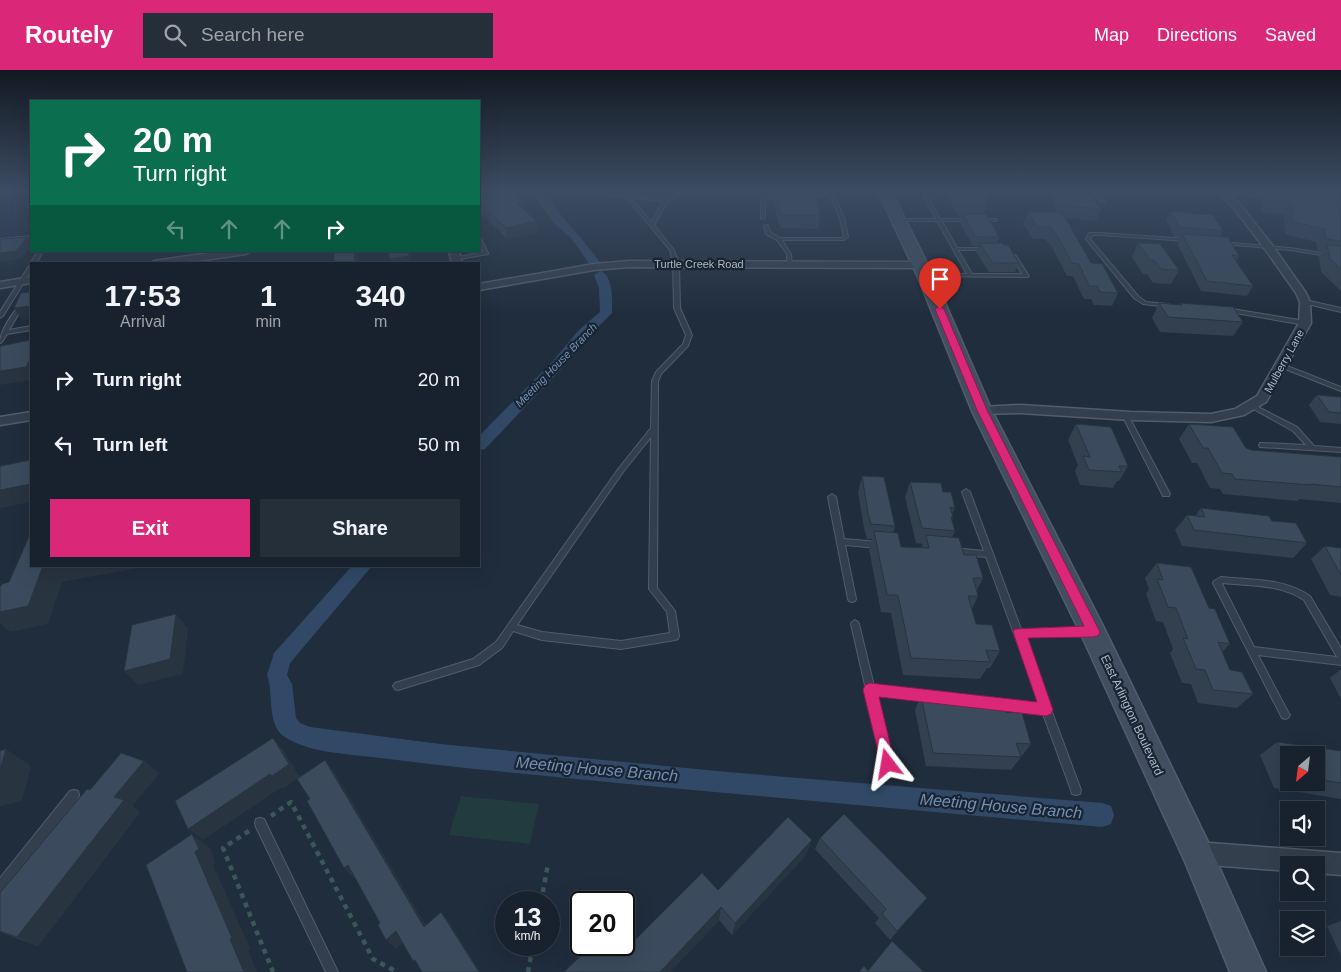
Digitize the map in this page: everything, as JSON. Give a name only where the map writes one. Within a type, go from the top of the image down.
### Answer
[{"type":"main road","name":"East Arlington Boulevard","points":[[904,231],[923,270],[982,410],[1093,632],[1197,853],[1248,972]]},
{"type":"street","name":"Mulberry Lane","points":[[982,410],[1020,409],[1211,418],[1240,412],[1252,406],[1262,399],[1305,322],[1305,302],[1302,293],[1255,231]]},
{"type":"street","points":[[168,262],[239,252]]},
{"type":"street","name":"Turtle Creek Road","points":[[480,287],[594,267],[629,264],[789,265],[923,270]]},
{"type":"street","points":[[0,285],[27,281]]},
{"type":"street","points":[[0,421],[30,416]]},
{"type":"street","points":[[1197,853],[1341,864]]},
{"type":"lane","points":[[511,627],[542,636],[622,645],[675,636],[671,611],[653,589],[656,381],[658,373],[686,346],[689,335],[677,308],[676,264],[672,250],[657,231]]},
{"type":"lane","points":[[768,231],[779,240],[789,254],[789,265]]},
{"type":"lane","points":[[779,240],[844,239],[847,234],[846,231]]},
{"type":"lane","points":[[945,231],[970,276]]},
{"type":"lane","points":[[1174,307],[1145,303],[1136,297],[1088,239],[1091,234],[1100,234],[1194,241]]},
{"type":"lane","points":[[0,240],[30,237]]},
{"type":"lane","points":[[456,258],[486,253],[480,241]]},
{"type":"lane","points":[[1213,242],[1269,247],[1341,257]]},
{"type":"lane","points":[[956,249],[989,249]]},
{"type":"lane","points":[[923,270],[970,276],[1026,276],[1014,256]]},
{"type":"lane","points":[[0,316],[27,281]]},
{"type":"lane","points":[[0,341],[20,308],[30,296]]},
{"type":"lane","points":[[1305,302],[1341,310]]},
{"type":"lane","points":[[1220,310],[1305,322]]},
{"type":"lane","points":[[6,332],[30,328]]},
{"type":"lane","points":[[1282,366],[1341,389]]},
{"type":"lane","points":[[1252,406],[1295,429],[1312,448]]},
{"type":"lane","points":[[1125,415],[1166,494]]},
{"type":"lane","points":[[398,686],[476,662],[499,645],[621,470],[655,428]]},
{"type":"lane","points":[[1262,445],[1341,450]]},
{"type":"lane","points":[[966,492],[1076,790]]},
{"type":"lane","points":[[832,496],[852,599]]},
{"type":"lane","points":[[842,542],[891,546]]},
{"type":"lane","points":[[940,550],[988,554]]},
{"type":"lane","points":[[1285,716],[1217,583],[1221,580],[1288,588],[1300,592],[1307,598],[1341,656]]},
{"type":"lane","points":[[855,624],[888,764]]},
{"type":"lane","points":[[1019,632],[1093,632]]},
{"type":"lane","points":[[1251,650],[1341,661]]},
{"type":"lane","points":[[870,690],[948,699]]},
{"type":"lane","points":[[988,703],[1046,710]]},
{"type":"lane","points":[[0,887],[74,795]]},
{"type":"lane","points":[[260,823],[332,972]]},
{"type":"path","points":[[543,891],[548,864]]},
{"type":"path","points":[[528,972],[531,956]]},
{"type":"green space","points":[[461,796],[539,804],[530,844],[449,835]]},
{"type":"building","points":[[973,231],[996,231],[999,237],[976,237]]},
{"type":"building","points":[[1054,231],[1073,231],[1091,263],[1102,264],[1118,293],[1100,292],[1097,286],[1089,286],[1079,264],[1072,263]]},
{"type":"building","points":[[1324,231],[1341,231],[1341,241],[1326,239]]},
{"type":"building","points":[[1182,234],[1228,237],[1239,256],[1232,255],[1253,286],[1207,281]]},
{"type":"building","points":[[27,237],[16,251],[0,253],[1,239]]},
{"type":"building","points":[[979,243],[1002,243],[1008,245],[1019,263],[993,263]]},
{"type":"building","points":[[1138,243],[1160,244],[1179,270],[1161,269],[1154,260],[1150,260]]},
{"type":"building","points":[[1327,245],[1341,246],[1341,269],[1330,259]]},
{"type":"building","points":[[334,252],[354,252],[355,262],[334,262]]},
{"type":"building","points":[[388,252],[408,252],[409,256],[389,259]]},
{"type":"building","points":[[30,292],[30,306],[14,308],[21,293]]},
{"type":"building","points":[[1159,303],[1233,307],[1243,322],[1168,317]]},
{"type":"building","points":[[30,340],[30,359],[26,367],[0,371],[0,346]]},
{"type":"building","points":[[1317,395],[1341,397],[1341,413],[1329,412]]},
{"type":"building","points":[[1076,424],[1111,427],[1128,466],[1119,466],[1122,472],[1089,470],[1083,456],[1090,457]]},
{"type":"building","points":[[1189,424],[1233,427],[1246,448],[1251,450],[1341,457],[1341,487],[1235,479],[1232,474],[1222,473],[1208,448],[1203,448]]},
{"type":"building","points":[[30,460],[30,484],[0,490],[0,466]]},
{"type":"building","points":[[862,476],[884,477],[895,526],[871,524]]},
{"type":"building","points":[[910,482],[941,483],[943,492],[951,492],[955,508],[950,507],[953,517],[951,517],[955,531],[922,528]]},
{"type":"building","points":[[1201,508],[1269,516],[1272,521],[1296,523],[1307,543],[1194,530],[1187,515],[1205,517]]},
{"type":"building","points":[[874,531],[898,533],[901,547],[929,548],[926,535],[959,538],[964,555],[976,555],[983,578],[973,578],[978,596],[968,596],[976,624],[992,625],[1000,651],[986,650],[990,662],[911,658],[898,595],[887,595]]},
{"type":"building","points":[[30,534],[30,567],[43,567],[28,606],[0,612],[0,587],[2,584],[9,582]]},
{"type":"building","points":[[1325,546],[1341,548],[1341,575]]},
{"type":"building","points":[[1157,563],[1191,567],[1209,608],[1215,609],[1230,644],[1218,642],[1230,670],[1242,672],[1253,694],[1213,690],[1205,670],[1196,669],[1183,638],[1188,639],[1176,608],[1168,607],[1157,579],[1163,580]]},
{"type":"building","points":[[176,614],[170,659],[124,671],[132,625]]},
{"type":"building","points":[[921,696],[1001,700],[1005,712],[1022,713],[1031,744],[1016,743],[1021,757],[933,753]]},
{"type":"building","points":[[273,738],[289,764],[272,776],[270,774],[188,829],[175,801]]},
{"type":"building","points":[[1277,742],[1305,746],[1280,746],[1280,749]]},
{"type":"building","points":[[6,749],[0,770],[0,751]]},
{"type":"building","points":[[1325,749],[1341,751],[1341,783],[1325,780]]},
{"type":"building","points":[[121,753],[144,761],[114,797],[124,800],[17,937],[0,931],[0,893],[87,789],[90,790]]},
{"type":"building","points":[[325,760],[424,927],[441,912],[479,972],[422,972],[415,960],[413,961],[396,931],[386,940],[378,925],[380,923],[348,865],[344,868],[307,801],[310,799],[297,779]]},
{"type":"building","points":[[844,814],[927,898],[897,931],[882,914],[886,909],[820,838]]},
{"type":"building","points":[[788,817],[812,840],[735,923],[721,907],[660,972],[564,972],[581,956],[635,956],[635,940],[702,873],[718,890]]},
{"type":"building","points":[[192,834],[199,849],[195,852],[232,938],[230,939],[244,972],[187,972],[146,865]]},
{"type":"building","points":[[892,941],[924,972],[859,972],[864,966],[868,971]]},
{"type":"waterway","name":"Meeting House Branch","points":[[569,231],[595,264]]},
{"type":"waterway","name":"Meeting House Branch","points":[[480,444],[558,364],[583,334],[606,313],[605,288],[600,275]]},
{"type":"waterway","name":"Meeting House Branch","points":[[362,567],[281,659],[277,675],[281,684],[285,722],[292,730],[310,737],[335,742],[440,755],[727,783],[1102,815]]},
{"type":"route","points":[[888,764],[870,690],[1046,710],[1019,632],[1093,632],[982,410],[940,309]]}]
